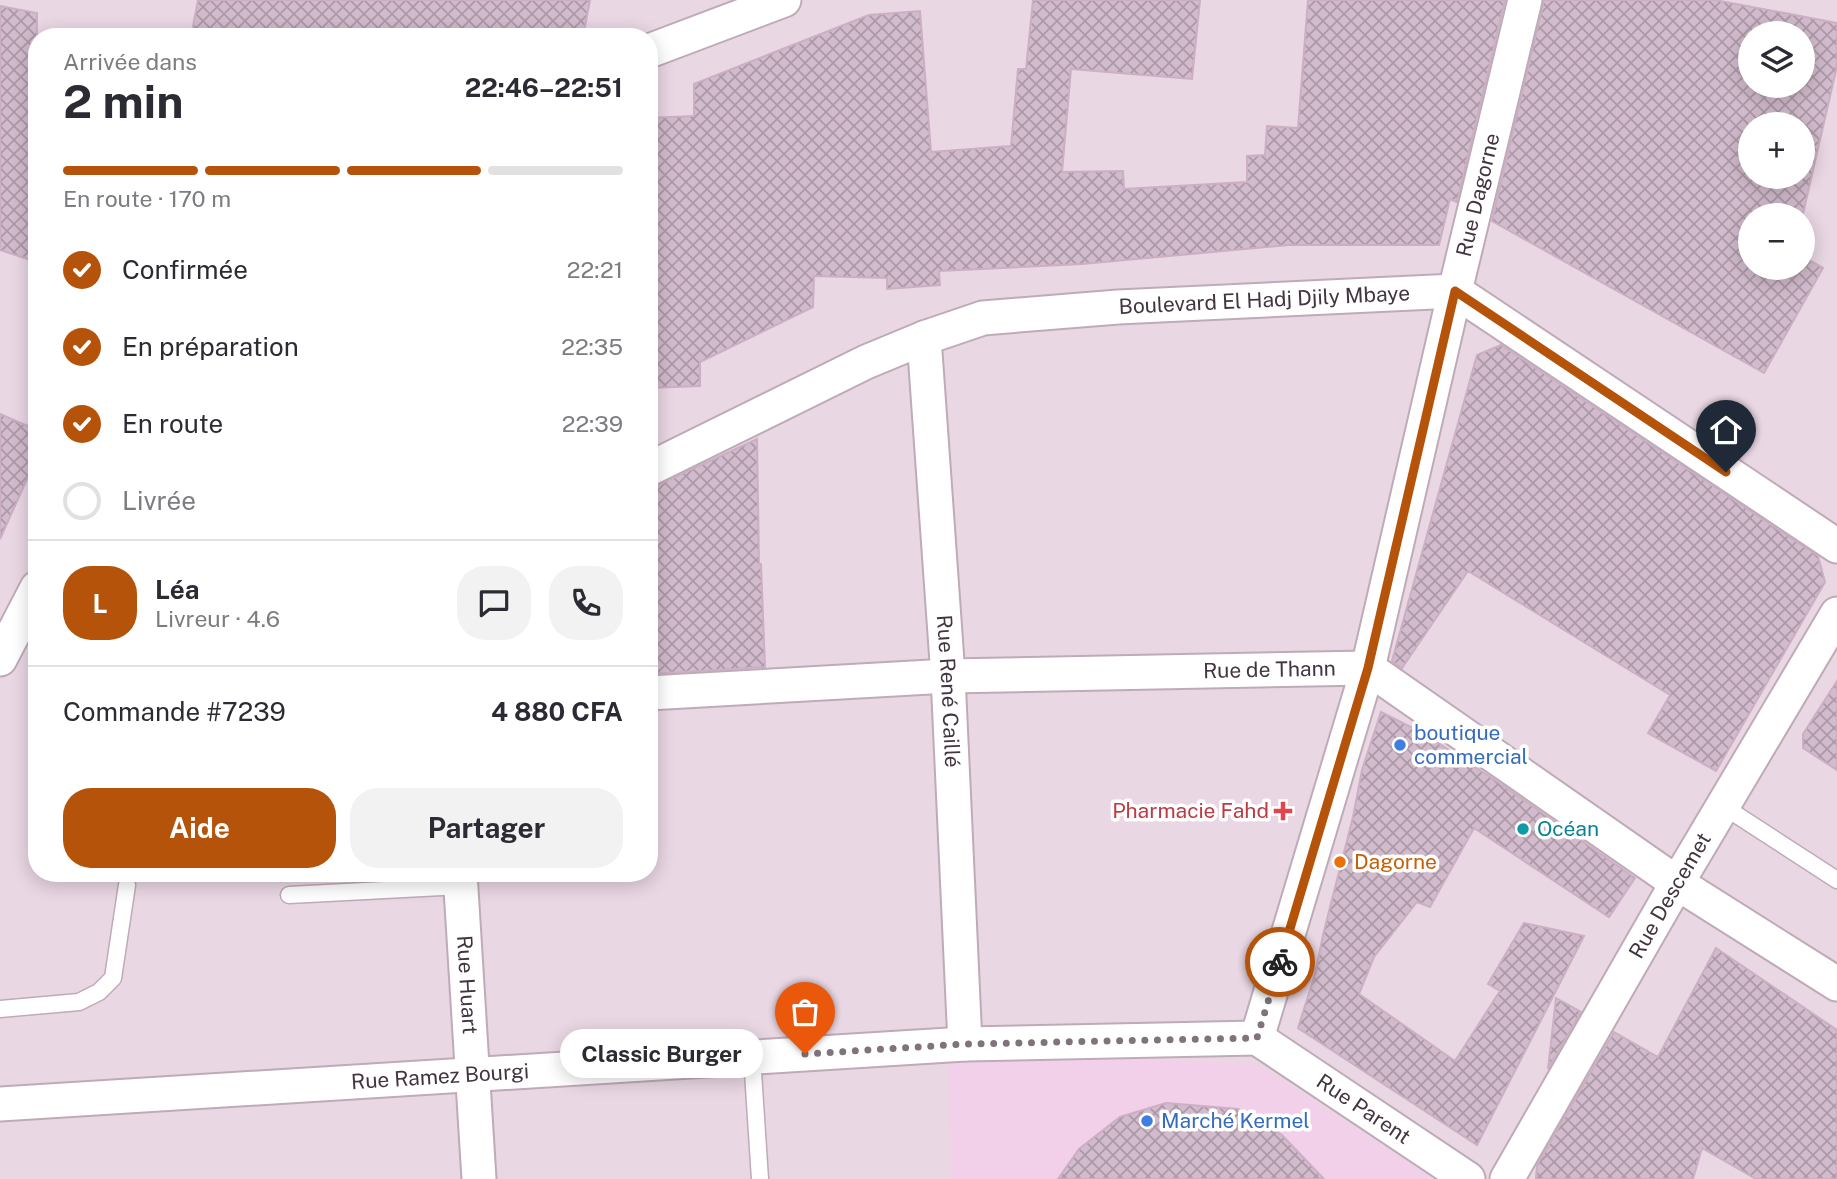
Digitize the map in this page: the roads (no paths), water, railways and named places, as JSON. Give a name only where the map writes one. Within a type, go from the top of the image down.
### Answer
[{"type":"street","points":[[658,48],[784,0]]},
{"type":"street","name":"Rue Dagorne","points":[[1257,1038],[1368,668],[1525,0]]},
{"type":"street","points":[[1455,291],[1837,546]]},
{"type":"street","name":"Boulevard El Hadj Djily Mbaye","points":[[658,465],[866,362],[983,318],[1118,307],[1455,291]]},
{"type":"street","name":"Rue René Caillé","points":[[924,338],[948,676],[965,1044]]},
{"type":"street","points":[[11,646],[28,608]]},
{"type":"street","name":"Rue Descemet","points":[[1507,1179],[1677,883],[1837,614]]},
{"type":"street","points":[[1368,668],[1677,883],[1837,984]]},
{"type":"street","name":"Rue de Thann","points":[[658,692],[948,676],[1368,668]]},
{"type":"street","name":"Rue Huart","points":[[460,882],[480,1179]]},
{"type":"street","name":"Rue Ramez Bourgi","points":[[0,1104],[965,1044],[1257,1038]]},
{"type":"street","name":"Rue Parent","points":[[1257,1038],[1468,1179]]},
{"type":"lane","points":[[1723,806],[1837,880]]},
{"type":"lane","points":[[289,895],[437,882]]},
{"type":"lane","points":[[0,1009],[79,1002],[99,992],[113,978],[127,885]]},
{"type":"lane","points":[[752,1057],[760,1179]]},
{"type":"place","name":"boutique commercial","points":[[1400,745]]},
{"type":"place","name":"Pharmacie Fahd","points":[[1283,811]]},
{"type":"place","name":"Océan","points":[[1523,829]]},
{"type":"place","name":"Dagorne","points":[[1340,862]]},
{"type":"place","name":"Classic Burger","points":[[805,1054]]},
{"type":"place","name":"Marché Kermel","points":[[1147,1121]]}]
